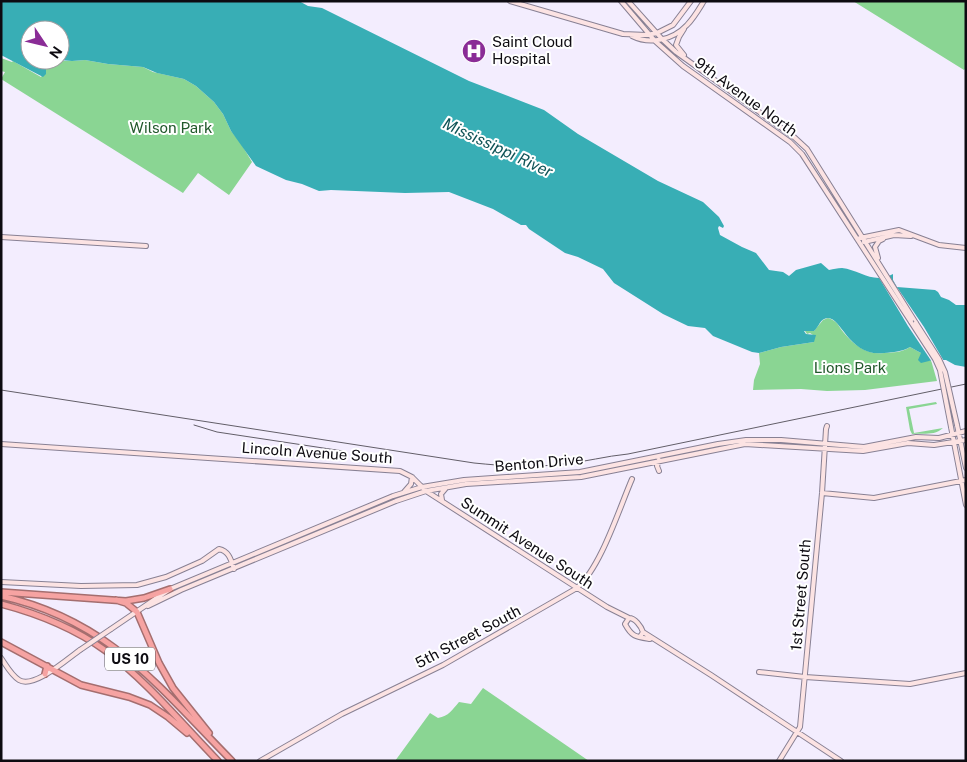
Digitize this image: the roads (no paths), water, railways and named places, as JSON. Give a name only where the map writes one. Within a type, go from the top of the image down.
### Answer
[{"type":"highway","points":[[1,592],[126,601],[144,598],[170,589]]},
{"type":"highway","name":"US 10","points":[[1,596],[37,606],[67,618],[113,646],[141,668],[232,761]]},
{"type":"highway","points":[[116,600],[137,612],[159,663],[173,688],[232,761]]},
{"type":"highway","name":"US 10","points":[[1,604],[27,611],[55,622],[106,651],[138,678],[218,761]]},
{"type":"highway","points":[[1,642],[81,685],[129,697],[150,705],[175,722],[218,761]]},
{"type":"highway","points":[[45,674],[47,666]]},
{"type":"street","points":[[510,1],[630,35],[639,40],[662,40],[680,31],[688,24]]},
{"type":"street","name":"9th Avenue North","points":[[621,1],[655,41],[683,66],[796,148],[807,162],[856,240],[880,269],[913,322]]},
{"type":"street","name":"9th Avenue North","points":[[628,1],[662,40],[801,143],[812,156],[865,242],[880,262],[880,269]]},
{"type":"street","points":[[630,35],[651,35],[673,25],[691,1]]},
{"type":"street","points":[[698,68],[676,45],[678,37],[704,1]]},
{"type":"street","points":[[856,240],[862,237],[899,230],[939,245],[966,248]]},
{"type":"street","points":[[856,240],[865,242],[891,236],[911,236]]},
{"type":"street","points":[[880,262],[876,251],[876,244],[891,236]]},
{"type":"street","points":[[1,237],[146,246]]},
{"type":"street","points":[[913,322],[939,359],[945,372],[966,468]]},
{"type":"street","points":[[913,322],[940,370],[952,435],[964,480],[966,505]]},
{"type":"street","name":"1st Street South","points":[[779,761],[800,727],[827,426]]},
{"type":"street","name":"Benton Drive","points":[[137,612],[181,590],[426,491],[466,484],[582,477],[745,444],[864,447],[916,437],[935,438],[966,432]]},
{"type":"street","name":"Benton Drive","points":[[1,658],[12,674],[21,681],[34,681],[170,589],[402,493],[422,487],[464,480],[580,472],[746,440],[781,440],[863,452],[908,443],[934,445],[966,440]]},
{"type":"street","name":"Lincoln Avenue South","points":[[1,444],[400,471],[412,477],[426,491]]},
{"type":"street","points":[[620,464],[621,458]]},
{"type":"street","points":[[659,460],[657,466],[659,471]]},
{"type":"street","points":[[402,493],[411,484],[412,477]]},
{"type":"street","name":"5th Street South","points":[[260,761],[342,714],[443,665],[577,588],[597,562],[632,479]]},
{"type":"street","points":[[822,493],[874,498],[964,480]]},
{"type":"street","points":[[443,502],[441,494],[446,488]]},
{"type":"street","name":"Summit Avenue South","points":[[426,491],[616,613],[622,618],[633,635],[652,639]]},
{"type":"street","points":[[1,582],[70,586],[137,584],[166,577],[202,561],[219,549],[224,550],[228,554],[234,569]]},
{"type":"street","name":"Summit Avenue South","points":[[616,613],[635,620],[643,632],[652,639],[711,674],[841,761]]},
{"type":"street","points":[[625,624],[629,618]]},
{"type":"street","points":[[640,637],[643,632]]},
{"type":"street","points":[[759,672],[910,684],[966,673]]},
{"type":"water","name":"Mississippi River","points":[[1,1],[299,1],[308,6],[322,8],[469,81],[544,110],[578,134],[658,181],[703,202],[719,217],[724,226],[723,228],[719,226],[718,228],[720,235],[756,253],[769,270],[783,272],[789,276],[796,270],[821,263],[829,270],[837,268],[849,269],[873,277],[880,278],[893,274],[893,280],[897,287],[935,290],[941,297],[956,305],[966,305],[966,367],[955,365],[946,360],[933,360],[921,363],[918,360],[921,353],[910,347],[900,351],[872,353],[855,344],[838,324],[828,318],[821,321],[814,331],[804,331],[806,334],[816,335],[814,342],[781,347],[759,353],[752,352],[713,336],[705,328],[688,326],[663,314],[614,283],[603,269],[565,253],[526,225],[521,225],[493,209],[449,192],[319,191],[286,180],[256,166],[231,131],[223,114],[214,102],[196,86],[184,79],[157,73],[143,67],[85,60],[70,61],[70,20],[20,20],[20,65],[1,55]]},
{"type":"water","points":[[30,70],[46,70],[46,74],[43,77]]},
{"type":"railway","points":[[1,390],[474,463],[530,466],[571,463],[628,454],[966,384]]},
{"type":"railway","points":[[194,425],[217,432],[343,451]]},
{"type":"place","name":"Saint Cloud Hospital","points":[[474,51]]},
{"type":"park label","name":"Wilson Park","points":[[171,128]]},
{"type":"park label","name":"Lions Park","points":[[850,368]]}]
